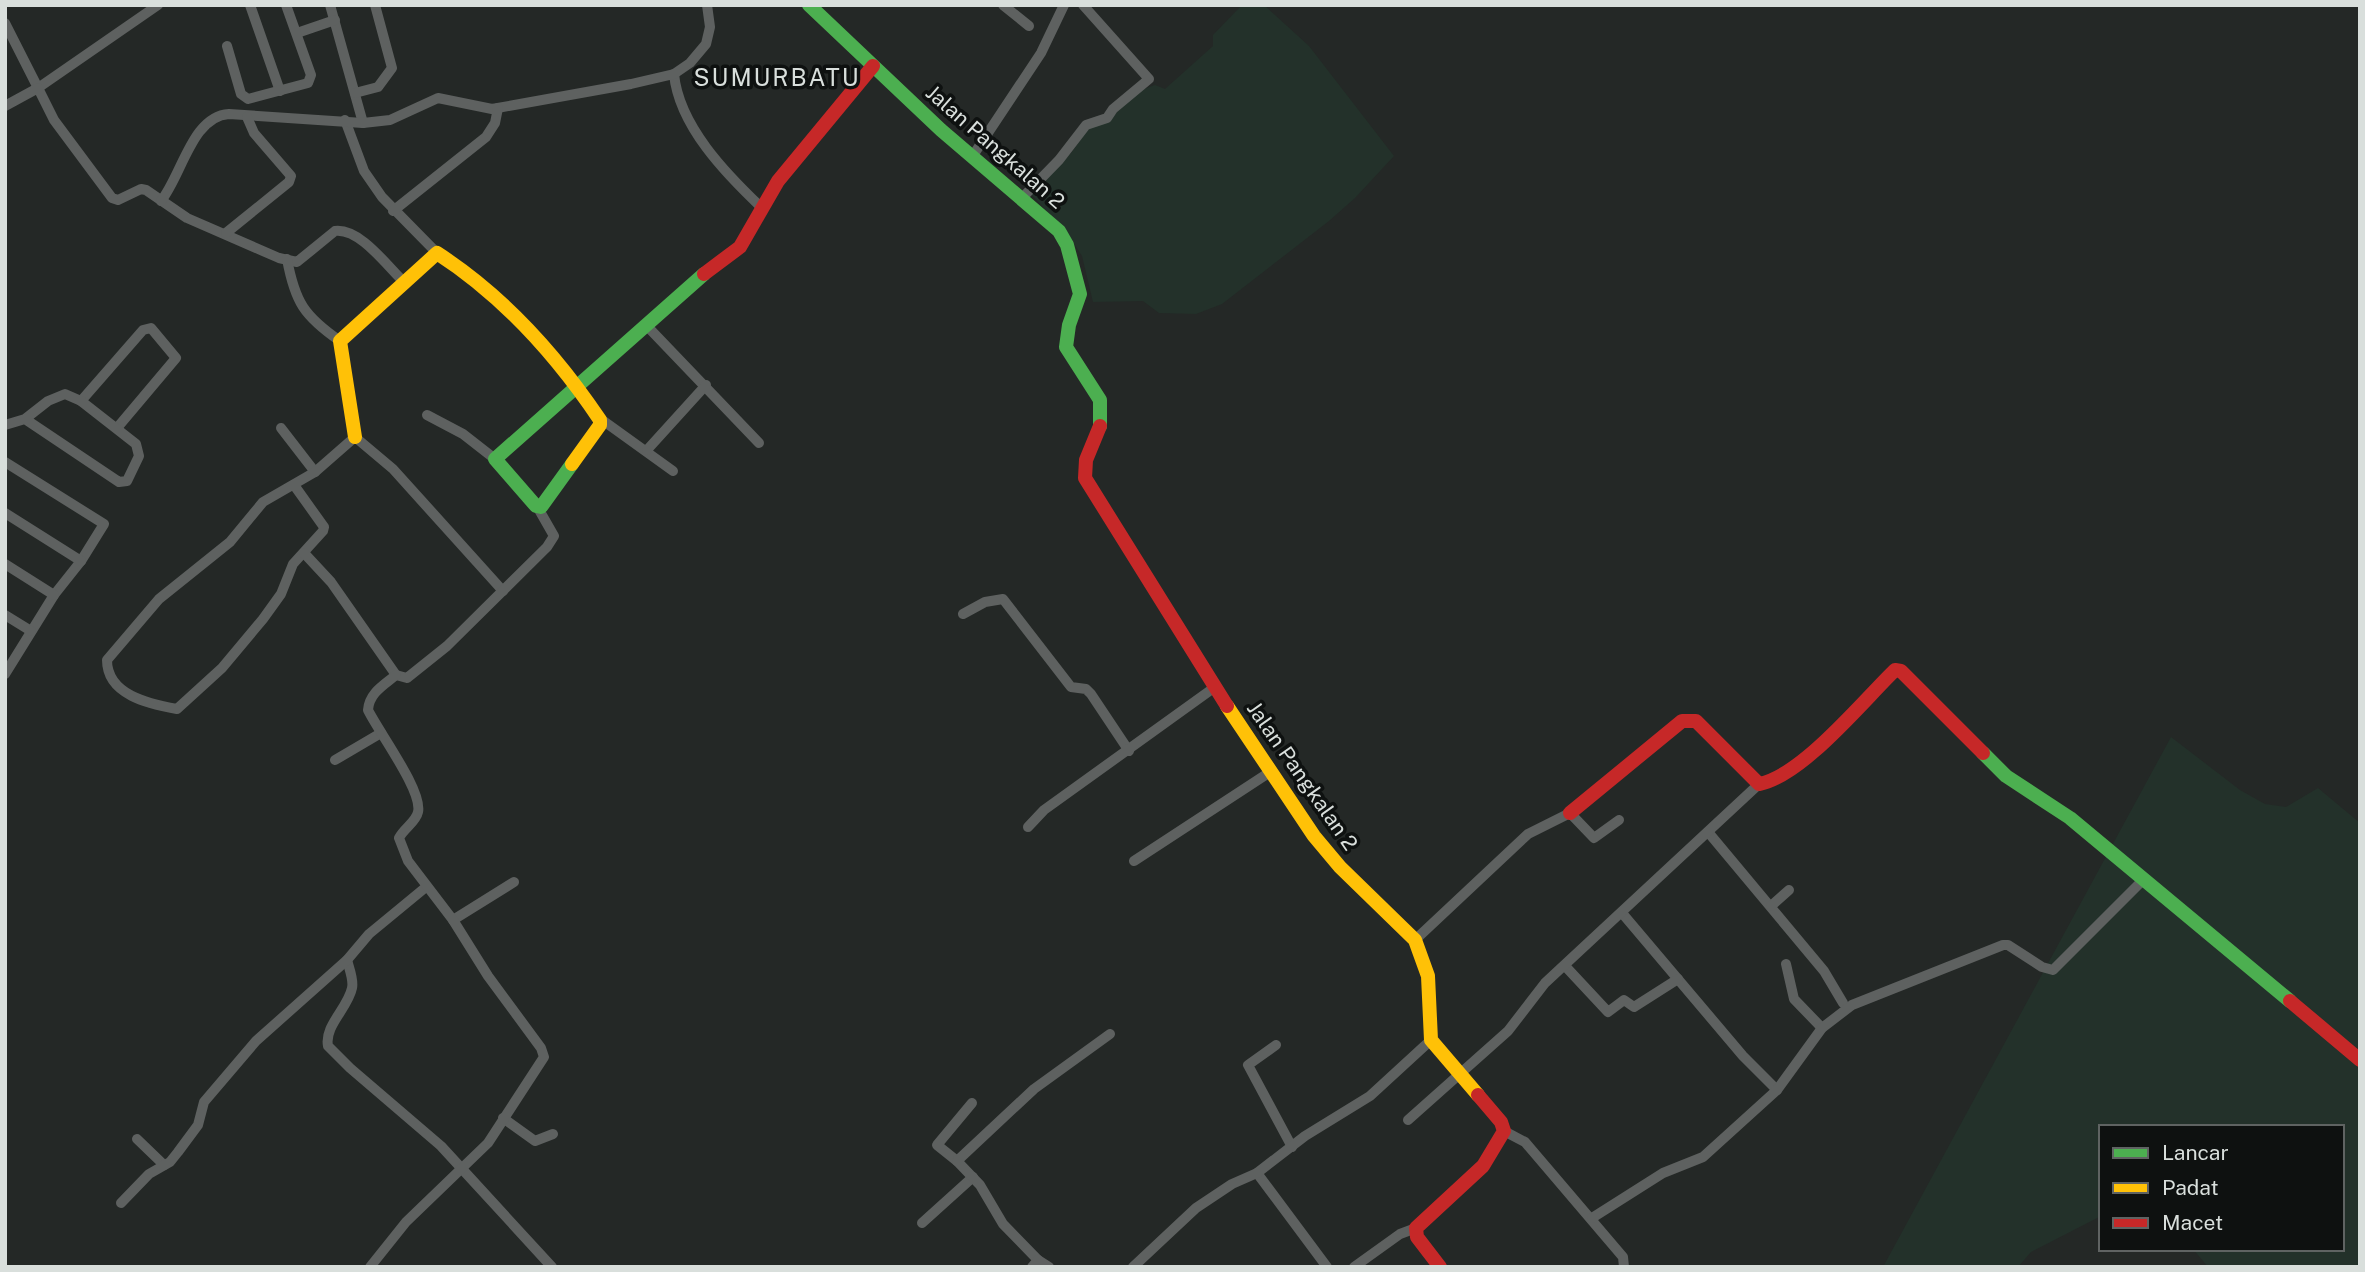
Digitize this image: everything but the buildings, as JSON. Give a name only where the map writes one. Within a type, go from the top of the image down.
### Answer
[{"type":"street","points":[[5,106],[38,88],[158,5]]},
{"type":"street","points":[[250,5],[279,91]]},
{"type":"street","points":[[227,46],[241,94],[252,99],[304,84],[311,79],[286,5]]},
{"type":"street","points":[[330,5],[363,123]]},
{"type":"street","points":[[355,93],[378,87],[392,68],[375,5]]},
{"type":"street","points":[[161,201],[178,177],[204,124],[221,115],[363,123],[390,120],[438,98],[486,109],[498,108],[674,74],[685,67],[706,44],[710,27],[708,5]]},
{"type":"street","points":[[1003,5],[1029,26]]},
{"type":"street","points":[[972,157],[1041,53],[1064,5]]},
{"type":"street","points":[[1023,197],[1059,160],[1086,125],[1107,118],[1113,109],[1149,79],[1083,5]]},
{"type":"street","name":"Jalan Pangkalan 2","points":[[817,8],[873,66],[972,157],[1023,197],[1063,237],[1080,295],[1066,342],[1070,354],[1090,380],[1100,399],[1102,419],[1083,467],[1085,478],[1215,687],[1322,846],[1415,940],[1422,955],[1429,989],[1428,1028],[1432,1040]]},
{"type":"street","points":[[297,33],[335,20]]},
{"type":"street","points":[[5,23],[54,120],[112,198],[118,200],[141,189],[187,218],[279,258],[297,262],[335,231],[342,230],[360,240],[403,281]]},
{"type":"street","points":[[495,459],[646,325],[740,247],[778,181],[873,66]]},
{"type":"street","points":[[674,74],[680,106],[719,163],[763,209]]},
{"type":"street","points":[[393,211],[486,137],[495,123],[498,108]]},
{"type":"street","points":[[226,233],[289,183],[291,176],[254,133],[247,117]]},
{"type":"street","points":[[345,120],[365,171],[393,211],[437,253],[485,286],[578,386],[598,417],[600,425],[538,508]]},
{"type":"street","points":[[340,341],[403,281],[437,253]]},
{"type":"street","points":[[287,259],[293,291],[301,307],[313,321],[340,341],[355,438],[393,469],[503,591]]},
{"type":"street","points":[[646,325],[760,443]]},
{"type":"street","points":[[81,401],[143,330],[152,328],[176,358],[117,428]]},
{"type":"street","points":[[647,450],[706,385]]},
{"type":"street","points":[[5,425],[25,419],[59,394],[81,401],[136,444],[137,460],[123,483],[25,419]]},
{"type":"street","points":[[304,553],[331,582],[396,676],[407,678],[429,663],[552,540],[554,536],[538,508],[495,459],[463,434],[427,415]]},
{"type":"street","points":[[598,417],[673,471]]},
{"type":"street","points":[[281,428],[315,472]]},
{"type":"street","points":[[294,485],[324,527],[293,564],[281,594],[263,619],[222,668],[177,709],[143,701],[110,679],[107,660],[159,599],[230,542],[263,502],[315,472],[355,438]]},
{"type":"street","points":[[5,462],[103,522],[81,561],[54,595],[6,670]]},
{"type":"street","points":[[5,513],[81,561]]},
{"type":"street","points":[[5,564],[54,595]]},
{"type":"street","points":[[963,614],[985,602],[1003,599],[1071,687],[1088,690],[1129,751]]},
{"type":"street","points":[[5,615],[31,631]]},
{"type":"street","points":[[1408,1120],[1518,1021],[1545,983],[1566,967],[1759,784],[1776,781],[1799,765],[1895,670],[1901,671],[2006,776],[2070,818],[2360,1060]]},
{"type":"street","points":[[370,1267],[406,1222],[488,1143],[542,1061],[544,1053],[488,976],[453,920],[408,861],[399,838],[418,816],[419,807],[401,764],[368,710],[375,692],[396,676]]},
{"type":"street","points":[[1028,827],[1044,810],[1215,687]]},
{"type":"street","points":[[1415,940],[1528,834],[1570,813],[1682,721],[1696,721],[1759,784]]},
{"type":"street","points":[[335,760],[381,733]]},
{"type":"street","points":[[1134,861],[1270,772]]},
{"type":"street","points":[[1570,813],[1594,838],[1619,820]]},
{"type":"street","points":[[1708,832],[1824,971],[1843,1003]]},
{"type":"street","points":[[1592,1218],[1663,1172],[1703,1157],[1777,1090],[1822,1028],[1852,1005],[2003,945],[2049,971],[2053,970],[2143,880]]},
{"type":"street","points":[[453,920],[514,882]]},
{"type":"street","points":[[121,1203],[149,1174],[164,1165],[198,1125],[204,1102],[218,1082],[264,1033],[347,960],[369,934],[426,887]]},
{"type":"street","points":[[1771,906],[1790,890]]},
{"type":"street","points":[[1622,913],[1743,1056],[1777,1090]]},
{"type":"street","points":[[347,960],[353,986],[345,1010],[330,1029],[328,1045],[462,1169],[551,1265]]},
{"type":"street","points":[[1786,964],[1794,999],[1822,1028]]},
{"type":"street","points":[[1566,967],[1608,1012],[1624,1000],[1634,1007],[1678,979]]},
{"type":"street","points":[[957,1161],[1034,1089],[1110,1034]]},
{"type":"street","points":[[1133,1267],[1196,1208],[1232,1184],[1256,1173],[1370,1096],[1432,1040],[1501,1122],[1504,1131],[1525,1142],[1592,1218],[1623,1257],[1624,1267]]},
{"type":"street","points":[[1276,1045],[1248,1065],[1292,1147]]},
{"type":"street","points":[[972,1104],[937,1145],[973,1177],[1003,1224],[1035,1263],[1049,1267]]},
{"type":"street","points":[[503,1118],[535,1141],[553,1134]]},
{"type":"street","points":[[1354,1267],[1400,1234],[1416,1228],[1483,1166],[1504,1131]]},
{"type":"street","points":[[137,1139],[164,1165]]},
{"type":"street","points":[[1256,1173],[1327,1267]]},
{"type":"street","points":[[922,1223],[973,1177]]},
{"type":"street","points":[[1416,1228],[1417,1237],[1440,1267]]},
{"type":"shaded area","points":[[1242,5],[1264,5],[1309,46],[1394,156],[1355,198],[1329,221],[1222,304],[1196,314],[1159,313],[1143,301],[1093,302],[1082,256],[1067,233],[1030,193],[1071,153],[1089,127],[1111,118],[1138,91],[1155,85],[1165,89],[1213,46],[1213,35]]},
{"type":"shaded area","points":[[2171,737],[2240,790],[2265,804],[2286,807],[2318,788],[2360,823],[2360,1267],[2208,1267],[2195,1251],[2344,1251],[2344,1125],[2099,1125],[2099,1217],[2031,1252],[2018,1267],[1883,1267]]},
{"type":"traffic: fast","points":[[809,5],[941,130],[1059,231],[1067,245],[1080,294],[1069,325],[1066,347],[1100,400],[1100,426]]},
{"type":"traffic: fast","points":[[572,464],[541,507],[536,506],[495,459],[704,274]]},
{"type":"traffic: fast","points":[[1983,753],[2006,776],[2070,818],[2290,1001]]},
{"type":"traffic: slow","points":[[355,437],[340,341],[437,253],[484,288],[527,328],[566,373],[600,420],[600,425],[572,464]]},
{"type":"traffic: slow","points":[[1227,706],[1314,836],[1340,867],[1415,940],[1428,976],[1431,1040],[1478,1095]]},
{"type":"traffic: jam","points":[[704,274],[740,247],[778,181],[873,66]]},
{"type":"traffic: jam","points":[[1100,426],[1086,460],[1085,478],[1227,706]]},
{"type":"traffic: jam","points":[[1570,813],[1682,721],[1696,721],[1759,784],[1776,778],[1794,767],[1831,736],[1895,670],[1901,671],[1983,753]]},
{"type":"traffic: jam","points":[[2290,1001],[2360,1060]]},
{"type":"traffic: jam","points":[[1440,1267],[1417,1237],[1416,1228],[1483,1166],[1504,1131],[1501,1122],[1478,1095]]},
{"type":"district","name":"SUMURBATU","points":[[777,78]]}]
